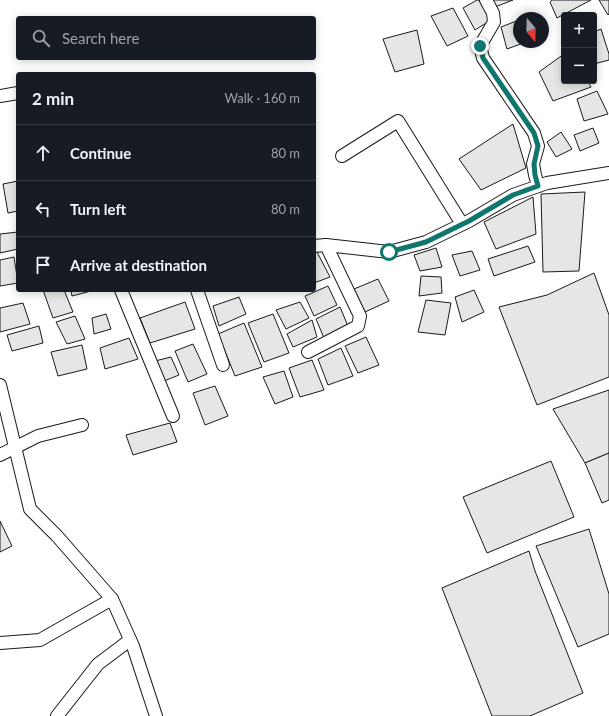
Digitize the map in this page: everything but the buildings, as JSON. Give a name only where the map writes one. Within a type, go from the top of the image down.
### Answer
[{"type":"street","points":[[486,0],[493,13],[494,22],[480,46],[483,58],[534,133],[538,146],[534,164],[538,186]]},
{"type":"street","points":[[0,96],[16,94]]},
{"type":"street","points":[[342,156],[398,121],[462,224]]},
{"type":"street","points":[[316,246],[326,245],[389,252],[426,242],[462,224],[513,195],[538,186],[547,183],[609,174]]},
{"type":"street","points":[[308,352],[358,326],[360,316],[326,245]]},
{"type":"street","points":[[122,292],[172,416]]},
{"type":"street","points":[[198,292],[223,365]]},
{"type":"street","points":[[0,385],[30,509],[57,536],[112,599],[130,640],[156,716]]},
{"type":"street","points":[[0,455],[38,436],[82,425]]},
{"type":"street","points":[[0,643],[40,640],[112,599]]},
{"type":"street","points":[[57,716],[98,664],[130,640]]},
{"type":"route","points":[[389,252],[426,242],[469,221],[513,195],[538,186],[534,164],[538,146],[534,133],[483,58],[480,46]]}]
